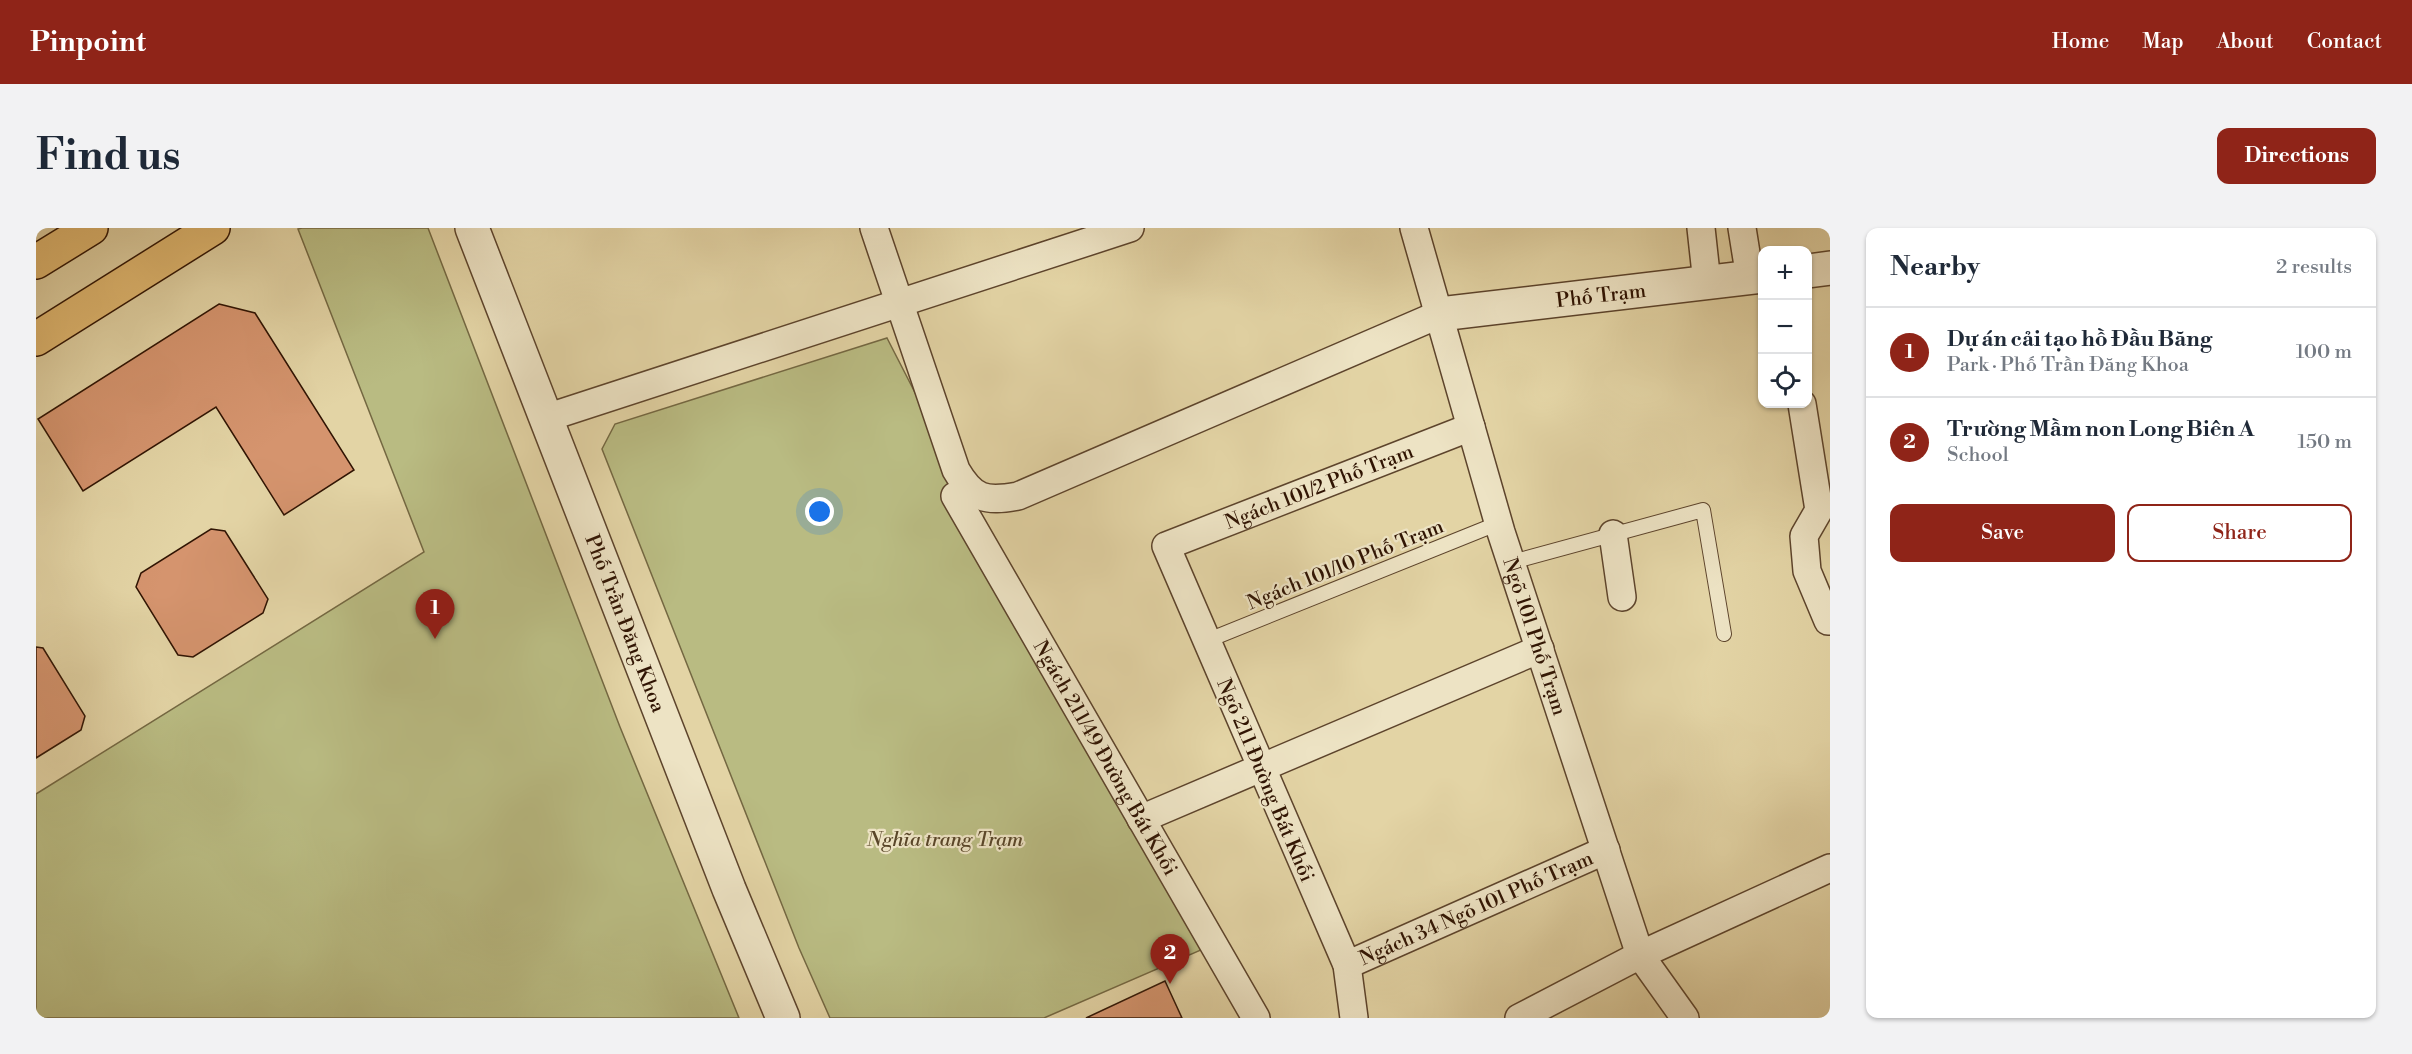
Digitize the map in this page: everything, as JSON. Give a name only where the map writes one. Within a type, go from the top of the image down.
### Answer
[{"type":"main road","points":[[36,262],[91,228]]},
{"type":"main road","points":[[36,339],[213,228]]},
{"type":"street","name":"Phố Trần Đăng Khoa","points":[[472,228],[758,962],[783,1018]]},
{"type":"street","points":[[874,228],[957,470],[965,484],[976,496],[996,500],[1018,496],[1440,314]]},
{"type":"street","points":[[546,417],[1130,228]]},
{"type":"street","name":"Ngõ 101 Phố Trạm","points":[[1414,228],[1499,523],[1641,955],[1686,1018]]},
{"type":"street","points":[[1701,228],[1707,283]]},
{"type":"street","points":[[1742,228],[1756,277]]},
{"type":"street","points":[[1812,270],[1830,268]]},
{"type":"street","name":"Phố Trạm","points":[[1440,314],[1756,277]]},
{"type":"street","points":[[1803,408],[1825,508],[1804,536],[1807,571],[1828,621],[1830,621]]},
{"type":"street","name":"Ngách 101/2 Phố Trạm","points":[[1167,546],[1471,427]]},
{"type":"street","name":"Ngách 211/49 Đường Bát Khối","points":[[955,496],[1256,1018]]},
{"type":"street","points":[[1613,534],[1622,597]]},
{"type":"street","name":"Ngõ 211 Đường Bát Khối","points":[[1167,546],[1347,965],[1354,1018]]},
{"type":"street","points":[[1141,819],[1260,766],[1539,649]]},
{"type":"street","name":"Ngách 34 Ngõ 101 Phố Trạm","points":[[1347,965],[1606,850]]},
{"type":"street","points":[[1519,1018],[1641,955],[1830,868]]},
{"type":"lane","points":[[1512,562],[1703,510],[1724,634]]},
{"type":"lane","name":"Ngách 101/10 Phố Trạm","points":[[1206,641],[1499,523]]},
{"type":"green space","points":[[428,228],[620,727],[739,1018],[36,1018],[36,794],[424,552],[298,229]]},
{"type":"green space","name":"Nghĩa trang Trạm","points":[[887,338],[1201,950],[1044,1018],[830,1018],[799,948],[602,449],[615,424]]},
{"type":"building","points":[[219,304],[255,313],[354,470],[284,515],[216,407],[83,491],[38,419]]},
{"type":"building","points":[[211,529],[225,531],[268,599],[263,613],[193,657],[178,655],[136,587],[141,573]]},
{"type":"building","points":[[36,647],[43,648],[85,716],[81,730],[36,758]]},
{"type":"building","points":[[1165,981],[1182,1018],[1086,1018]]},
{"type":"place","name":"Dự án cải tạo hồ Đầu Băng","points":[[435,639]]},
{"type":"place","name":"Trường Mầm non Long Biên A","points":[[1170,984]]}]
